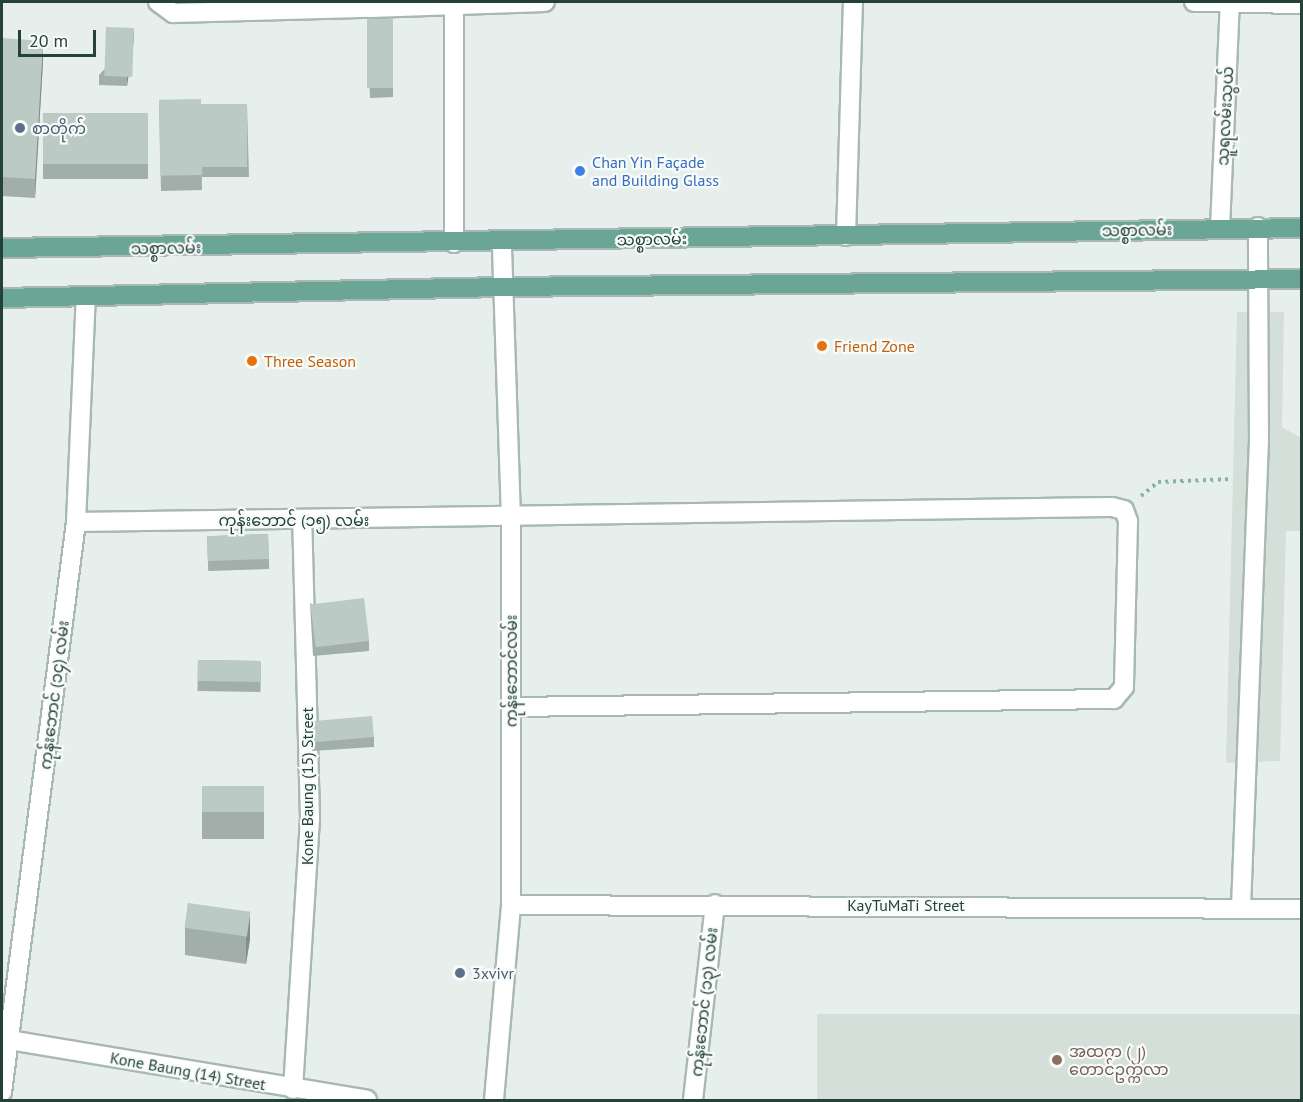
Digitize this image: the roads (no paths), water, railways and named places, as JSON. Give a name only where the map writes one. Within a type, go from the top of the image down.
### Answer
[{"type":"main road","name":"သစ္စာလမ်း","points":[[2,248],[454,243],[1302,228]]},
{"type":"main road","points":[[2,298],[502,287],[1302,279]]},
{"type":"street","points":[[158,2],[173,14],[370,5],[545,2]]},
{"type":"street","points":[[846,236],[853,2]]},
{"type":"street","points":[[1194,2],[1302,4]]},
{"type":"street","name":"သူရလမ်းသွယ်","points":[[1220,228],[1230,3]]},
{"type":"street","points":[[454,4],[454,243]]},
{"type":"street","points":[[1241,908],[1259,441],[1258,227]]},
{"type":"street","name":"ကုန်းဘောင်လမ်း","points":[[494,1101],[511,905],[511,519],[502,241]]},
{"type":"street","name":"ကုန်းဘောင် (၁၄) လမ်း","points":[[2,1092],[76,522],[86,297]]},
{"type":"street","name":"ကုန်းဘောင် (၁၅) လမ်း","points":[[76,522],[511,519],[1124,510],[1128,521],[1124,687],[1114,699],[512,707]]},
{"type":"street","name":"Kone Baung (15) Street","points":[[293,1089],[310,818],[302,520]]},
{"type":"street","name":"KayTuMaTi Street","points":[[511,905],[715,904],[1302,909]]},
{"type":"street","name":"ကုန်းဘောင် (၁၃) လမ်း","points":[[693,1101],[715,904]]},
{"type":"street","name":"Kone Baung (14) Street","points":[[10,1040],[367,1101]]},
{"type":"place","name":"စာတိုက်","points":[[20,128]]},
{"type":"place","name":"Chan Yin Façade and Building Glass","points":[[580,171]]},
{"type":"place","name":"Friend Zone","points":[[822,346]]},
{"type":"place","name":"Three Season","points":[[252,361]]},
{"type":"place","name":"3xvivr","points":[[460,973]]},
{"type":"place","name":"အထက (၂) တောင်ဥက္ကလာ","points":[[1057,1060]]}]
